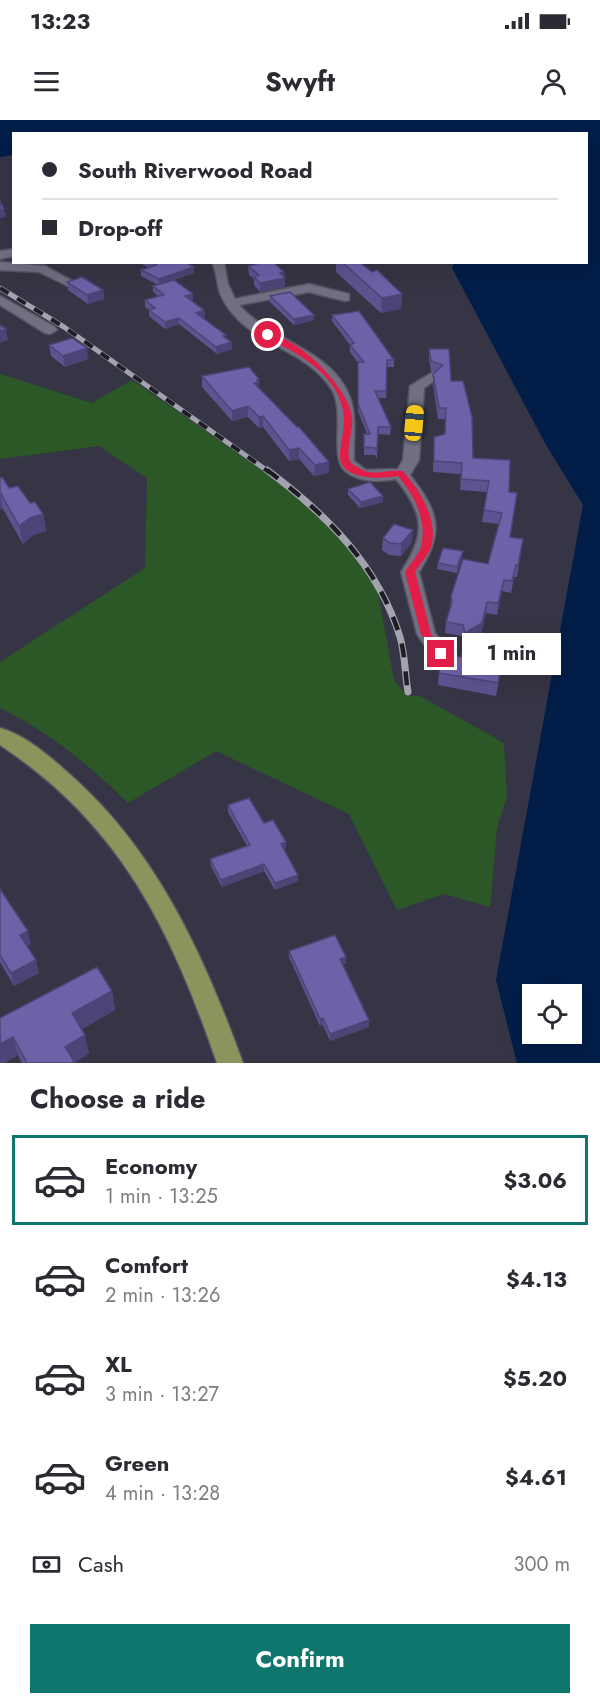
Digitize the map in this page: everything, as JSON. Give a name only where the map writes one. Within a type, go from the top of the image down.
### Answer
[{"type":"main road","points":[[0,735],[62,778],[91,805],[132,856],[167,910],[194,965],[230,1063]]},
{"type":"street","points":[[219,264],[222,285],[232,303],[252,327],[300,352],[326,374],[340,392],[348,415],[349,434],[344,457],[346,463],[358,473],[376,477],[404,472],[411,460],[417,386],[432,376]]},
{"type":"street","points":[[0,266],[41,269],[70,283]]},
{"type":"street","points":[[232,303],[309,288],[345,297]]},
{"type":"street","points":[[0,300],[50,330]]},
{"type":"street","points":[[400,473],[418,495],[425,521],[427,544],[410,572],[426,634],[441,654]]},
{"type":"green space","points":[[0,374],[92,403],[132,380],[302,498],[323,514],[352,544],[375,577],[394,680],[407,696],[420,696],[504,743],[507,796],[497,828],[490,907],[444,894],[397,910],[349,814],[216,751],[128,803],[68,750],[18,717],[0,708],[0,662],[145,568],[147,478],[99,446],[0,459]]},
{"type":"water","points":[[0,120],[600,120],[600,1063],[517,1063],[496,980],[583,505],[546,445],[452,268],[453,264],[588,264],[588,132],[12,132],[12,155],[0,157]]},
{"type":"building","points":[[154,264],[189,264],[194,267],[159,279],[141,270],[156,265]]},
{"type":"building","points":[[275,264],[284,272],[280,273],[285,278],[260,283],[254,277],[259,275],[248,266]]},
{"type":"building","points":[[344,264],[362,264],[372,272],[377,270],[402,294],[382,298]]},
{"type":"building","points":[[82,277],[103,290],[87,295],[67,282]]},
{"type":"building","points":[[174,280],[193,294],[185,296],[204,310],[196,313],[226,335],[223,336],[231,342],[216,347],[179,318],[165,322],[149,310],[155,308],[145,300],[164,295],[153,286]]},
{"type":"building","points":[[290,292],[314,315],[294,319],[270,296]]},
{"type":"building","points":[[359,311],[394,360],[387,360],[386,391],[375,391],[391,427],[378,427],[377,452],[376,448],[364,447],[364,434],[370,434],[358,404],[358,362],[364,362],[350,345],[354,343],[332,315]]},
{"type":"building","points":[[72,338],[87,348],[63,356],[49,345]]},
{"type":"building","points":[[429,349],[449,349],[451,381],[463,381],[472,417],[473,458],[510,460],[509,492],[517,493],[510,537],[523,539],[518,566],[516,565],[512,581],[504,580],[498,603],[487,602],[482,623],[465,633],[463,625],[446,622],[452,602],[451,596],[463,559],[488,564],[502,513],[484,510],[489,481],[461,479],[462,463],[434,461],[434,437],[445,434],[446,408],[439,408],[433,374],[443,365],[431,361]]},
{"type":"building","points":[[249,367],[259,379],[257,380],[259,382],[254,383],[299,427],[329,462],[315,465],[299,448],[289,450],[263,416],[259,417],[248,406],[232,411],[202,376]]},
{"type":"building","points":[[2,477],[9,488],[18,486],[30,503],[35,502],[43,514],[30,518],[19,526],[0,492],[0,478]]},
{"type":"building","points":[[370,482],[383,496],[361,502],[348,489]]},
{"type":"building","points":[[394,524],[413,530],[401,544],[390,543],[383,538]]},
{"type":"building","points":[[443,548],[463,551],[457,567],[438,563]]},
{"type":"building","points":[[463,649],[503,658],[498,683],[439,673],[444,654],[461,657]]},
{"type":"building","points":[[249,798],[264,823],[273,820],[286,842],[281,844],[298,875],[275,883],[264,864],[221,880],[210,859],[250,845],[228,805]]},
{"type":"building","points":[[0,889],[28,931],[20,935],[36,960],[11,973],[0,955]]},
{"type":"building","points":[[335,935],[346,957],[340,959],[369,1020],[330,1034],[323,1018],[320,1019],[289,951]]},
{"type":"building","points":[[97,967],[112,991],[72,1013],[85,1035],[65,1047],[74,1061],[71,1063],[27,1063],[13,1037],[0,1044],[0,1018]]},
{"type":"railway","points":[[0,288],[64,327],[269,472]]},
{"type":"railway","points":[[267,470],[329,523],[364,564],[390,611],[400,637],[408,692]]},
{"type":"route","points":[[268,335],[300,352],[326,374],[340,392],[348,415],[349,434],[344,457],[346,463],[358,473],[376,477],[400,473],[418,495],[425,521],[427,544],[410,572],[426,634],[441,654]]}]
